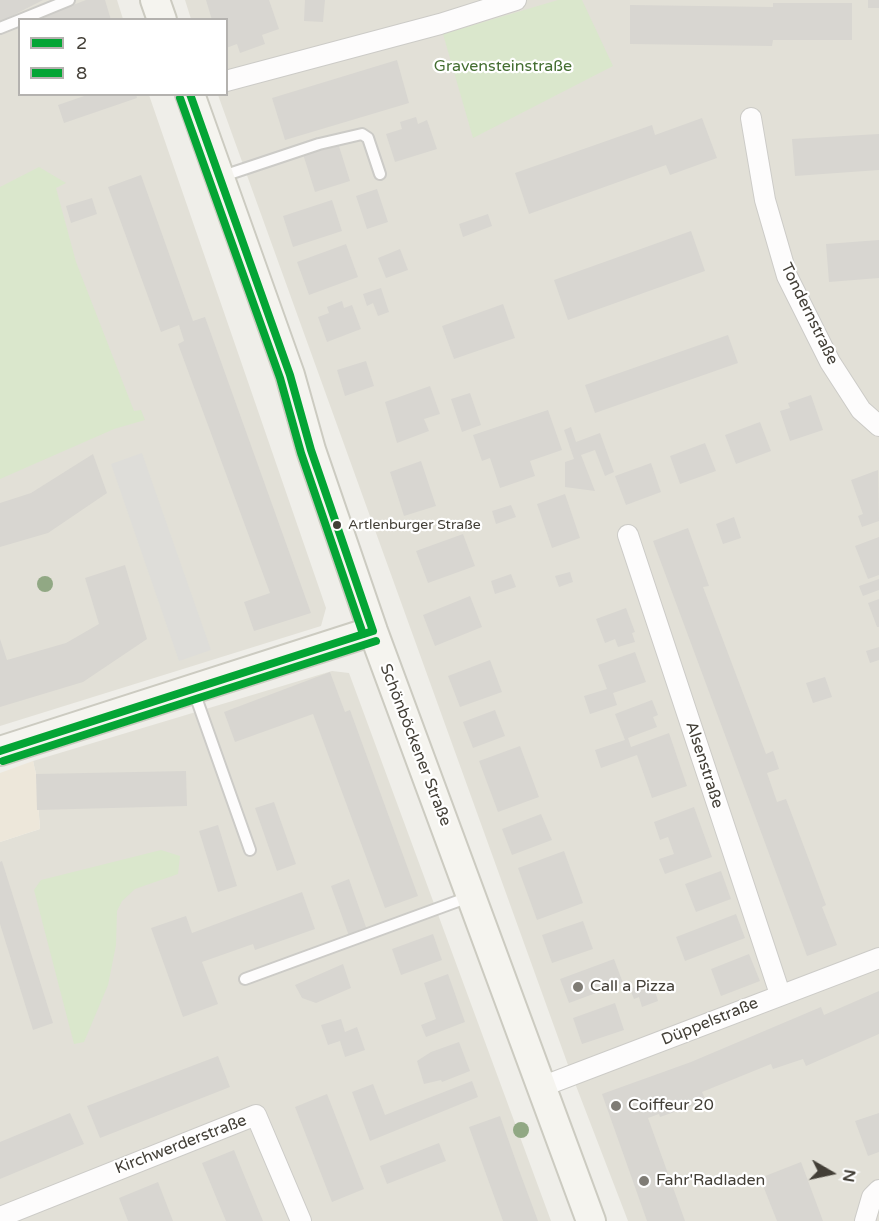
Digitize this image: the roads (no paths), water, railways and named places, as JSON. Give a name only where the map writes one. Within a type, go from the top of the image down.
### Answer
[{"type":"main road","points":[[155,0],[161,18]]},
{"type":"main road","name":"Schönböckener Straße","points":[[191,96],[290,375],[311,450],[373,631],[591,1221]]},
{"type":"main road","points":[[0,751],[373,631]]},
{"type":"street","points":[[228,80],[440,24],[516,0]]},
{"type":"street","name":"Tondernstraße","points":[[751,118],[765,200],[787,276],[830,362],[861,410],[879,426]]},
{"type":"street","name":"Alsenstraße","points":[[628,535],[780,994]]},
{"type":"street","name":"Düppelstraße","points":[[541,1087],[879,958]]},
{"type":"street","name":"Kirchwerderstraße","points":[[0,1217],[256,1116],[301,1221]]},
{"type":"street","points":[[865,1221],[872,1197],[879,1190]]},
{"type":"lane","points":[[25,18],[69,0]]},
{"type":"lane","points":[[0,28],[18,21]]},
{"type":"lane","points":[[220,177],[319,144],[362,134],[368,138],[380,174]]},
{"type":"lane","points":[[193,689],[250,850]]},
{"type":"lane","points":[[245,979],[472,896]]},
{"type":"place","name":"Artlenburger Straße","points":[[337,525]]},
{"type":"place","name":"Call a Pizza","points":[[578,987]]},
{"type":"place","name":"Coiffeur 20","points":[[616,1106]]},
{"type":"place","name":"Fahr'Radladen","points":[[644,1181]]},
{"type":"park label","name":"Gravensteinstraße","points":[[503,67]]}]
